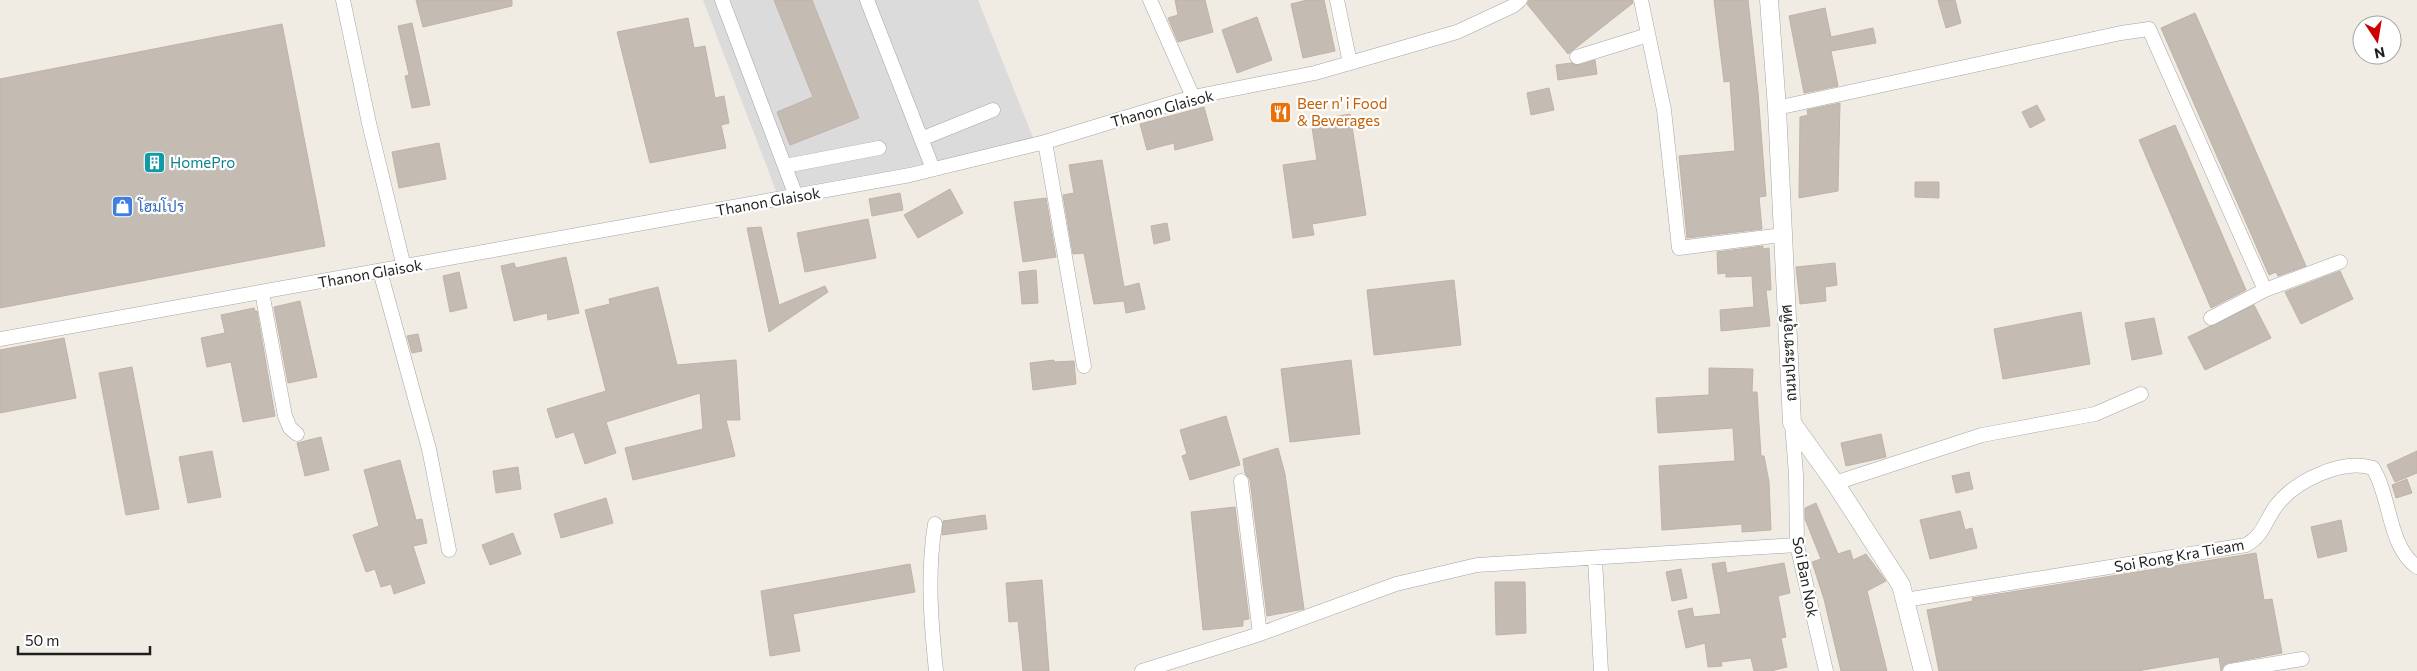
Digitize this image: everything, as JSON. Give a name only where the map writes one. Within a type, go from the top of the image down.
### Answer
[{"type":"street","points":[[343,0],[369,123],[404,267]]},
{"type":"street","points":[[722,0],[796,196]]},
{"type":"street","points":[[867,0],[933,169]]},
{"type":"street","points":[[1150,0],[1193,97]]},
{"type":"street","points":[[1338,0],[1350,64]]},
{"type":"street","points":[[1641,0],[1664,110],[1679,248],[1782,235]]},
{"type":"street","name":"ถนนประชาอุทิศ","points":[[1769,0],[1777,108],[1792,423],[1835,483],[1901,585],[1923,671]]},
{"type":"street","name":"Thanon Glaisok","points":[[0,339],[796,196],[933,169],[1045,142],[1193,97],[1315,74],[1350,64],[1457,32],[1514,2]]},
{"type":"street","points":[[1777,108],[2121,33],[2149,29],[2265,290]]},
{"type":"street","points":[[1577,57],[1648,35]]},
{"type":"street","points":[[921,139],[993,110]]},
{"type":"street","points":[[1045,142],[1084,366]]},
{"type":"street","points":[[785,166],[879,148]]},
{"type":"street","points":[[2210,318],[2265,290],[2340,262]]},
{"type":"street","points":[[380,271],[428,449],[449,550]]},
{"type":"street","points":[[262,292],[285,416],[290,428],[297,434]]},
{"type":"street","points":[[1835,483],[1982,435],[2094,414],[2141,394]]},
{"type":"street","name":"Soi Ban Nok","points":[[1792,423],[1796,475],[1797,545],[1826,671]]},
{"type":"street","name":"Soi Rong Kra Tieam","points":[[1905,600],[2246,545],[2259,535],[2276,506],[2294,488],[2331,471],[2361,464],[2373,468],[2382,483],[2398,544],[2408,560],[2417,567]]},
{"type":"street","points":[[1241,481],[1260,634]]},
{"type":"street","points":[[936,524],[932,544],[930,610],[936,671]]},
{"type":"street","points":[[1142,671],[1260,634],[1396,584],[1477,565],[1797,545]]},
{"type":"street","points":[[1595,559],[1600,671]]},
{"type":"street","points":[[2230,671],[2302,659]]},
{"type":"shaded area","points":[[703,0],[978,0],[1034,140],[904,168],[776,191]]},
{"type":"building","points":[[416,0],[512,0],[512,6],[423,27]]},
{"type":"building","points":[[774,0],[812,0],[859,118],[790,145],[777,112],[813,97]]},
{"type":"building","points":[[1175,0],[1205,0],[1213,32],[1178,42],[1168,18],[1178,15]]},
{"type":"building","points":[[1307,0],[1324,0],[1335,51],[1303,58],[1291,4]]},
{"type":"building","points":[[1529,0],[1632,0],[1633,3],[1568,54],[1527,4]]},
{"type":"building","points":[[1714,0],[1748,0],[1758,92],[1766,196],[1759,197],[1762,229],[1687,238],[1679,156],[1735,151],[1730,81],[1724,82]]},
{"type":"building","points":[[1938,0],[1955,0],[1961,23],[1946,28]]},
{"type":"building","points":[[1825,8],[1831,37],[1873,28],[1876,43],[1831,51],[1838,86],[1804,93],[1789,16]]},
{"type":"building","points":[[2195,13],[2306,266],[2278,276],[2276,272],[2269,275],[2161,28]]},
{"type":"building","points":[[1257,17],[1272,60],[1237,73],[1222,30]]},
{"type":"building","points":[[688,18],[694,48],[705,46],[715,98],[724,96],[729,123],[721,125],[726,148],[650,163],[617,32]]},
{"type":"building","points":[[412,23],[430,105],[412,108],[405,76],[409,75],[398,26]]},
{"type":"building","name":"HomePro","points":[[282,24],[325,246],[0,308],[0,79]]},
{"type":"building","points":[[1595,60],[1597,74],[1558,80],[1556,65],[1571,63],[1579,65]]},
{"type":"building","points":[[1549,88],[1554,110],[1531,115],[1527,93]]},
{"type":"building","points":[[1840,103],[1838,191],[1799,198],[1800,117],[1808,115],[1807,110]]},
{"type":"building","points":[[2037,105],[2045,120],[2030,128],[2022,112]]},
{"type":"building","points":[[1204,107],[1213,140],[1175,150],[1174,143],[1147,150],[1140,124]]},
{"type":"building","points":[[1350,114],[1366,215],[1312,224],[1314,235],[1293,238],[1283,165],[1317,160],[1311,121]]},
{"type":"building","points":[[2175,125],[2246,290],[2211,308],[2139,140]]},
{"type":"building","points":[[439,143],[446,179],[399,188],[392,152]]},
{"type":"building","points":[[1102,160],[1124,287],[1139,283],[1145,309],[1126,313],[1124,301],[1094,304],[1084,253],[1073,254],[1063,195],[1074,193],[1069,165]]},
{"type":"building","points":[[1915,182],[1939,182],[1939,198],[1915,197]]},
{"type":"building","points":[[950,189],[963,213],[918,238],[904,215]]},
{"type":"building","points":[[900,193],[903,210],[872,216],[869,199]]},
{"type":"building","points":[[1046,198],[1056,257],[1023,262],[1014,202]]},
{"type":"building","points":[[868,219],[876,258],[805,272],[797,233]]},
{"type":"building","points":[[1167,223],[1170,240],[1154,244],[1151,226]]},
{"type":"building","points":[[761,227],[779,305],[825,286],[828,292],[769,332],[747,228]]},
{"type":"building","points":[[1763,246],[1763,249],[1769,248],[1771,290],[1766,290],[1770,326],[1721,331],[1720,310],[1754,307],[1752,276],[1726,277],[1726,273],[1718,274],[1717,252]]},
{"type":"building","points":[[566,257],[579,313],[548,320],[547,313],[514,321],[501,266],[514,263],[516,268]]},
{"type":"building","points":[[1835,263],[1837,285],[1825,287],[1826,301],[1800,304],[1796,267]]},
{"type":"building","points":[[1036,270],[1038,303],[1022,304],[1019,272]]},
{"type":"building","points":[[2340,271],[2353,299],[2301,324],[2285,292]]},
{"type":"building","points":[[459,272],[467,308],[450,312],[443,276]]},
{"type":"building","points":[[1454,280],[1461,345],[1374,355],[1367,290]]},
{"type":"building","points":[[658,287],[677,365],[736,360],[740,420],[726,420],[735,456],[633,480],[625,448],[703,429],[700,393],[606,422],[616,453],[585,464],[574,432],[556,438],[547,409],[606,391],[585,310],[610,304],[609,299]]},
{"type":"building","points":[[300,301],[317,377],[288,383],[274,307]]},
{"type":"building","points":[[2254,305],[2271,338],[2205,370],[2188,337]]},
{"type":"building","points":[[254,308],[257,311],[275,416],[243,422],[231,362],[207,367],[201,338],[225,333],[221,315]]},
{"type":"building","points":[[2081,312],[2090,364],[2003,379],[1994,329]]},
{"type":"building","points":[[2154,318],[2162,354],[2132,360],[2125,323]]},
{"type":"building","points":[[418,334],[422,351],[412,353],[407,336]]},
{"type":"building","points":[[64,338],[76,398],[0,413],[0,350]]},
{"type":"building","points":[[1054,360],[1054,362],[1074,361],[1076,384],[1033,390],[1030,363]]},
{"type":"building","points":[[1351,360],[1360,434],[1290,442],[1281,369]]},
{"type":"building","points":[[132,367],[159,509],[126,515],[99,373]]},
{"type":"building","points":[[1709,368],[1753,369],[1752,392],[1757,392],[1761,456],[1764,456],[1769,482],[1771,530],[1742,532],[1742,524],[1662,530],[1659,466],[1735,461],[1733,428],[1658,433],[1656,398],[1709,395]]},
{"type":"building","points":[[1226,416],[1240,465],[1190,480],[1182,456],[1187,454],[1180,430]]},
{"type":"building","points":[[1881,434],[1886,457],[1846,466],[1841,443]]},
{"type":"building","points":[[321,437],[329,470],[305,476],[297,443]]},
{"type":"building","points":[[1278,448],[1285,474],[1304,609],[1267,616],[1250,480],[1245,473],[1243,459]]},
{"type":"building","points":[[212,451],[221,497],[188,503],[179,457]]},
{"type":"building","points":[[2417,451],[2417,473],[2395,482],[2387,465]]},
{"type":"building","points":[[400,460],[416,520],[422,519],[427,543],[413,546],[425,583],[394,594],[391,584],[381,587],[375,569],[366,572],[353,535],[379,526],[364,470]]},
{"type":"building","points":[[518,467],[521,489],[496,493],[493,471]]},
{"type":"building","points":[[1969,472],[1973,489],[1956,493],[1952,476]]},
{"type":"building","points":[[2407,479],[2412,493],[2396,498],[2392,485]]},
{"type":"building","points":[[606,498],[613,523],[561,538],[554,514]]},
{"type":"building","points":[[1816,503],[1838,554],[1850,550],[1853,560],[1866,554],[1886,581],[1867,591],[1887,671],[1841,671],[1824,599],[1812,562],[1821,559],[1805,519],[1805,508]]},
{"type":"building","points":[[1235,507],[1249,619],[1243,620],[1243,626],[1203,630],[1191,512]]},
{"type":"building","points":[[1960,511],[1965,530],[1972,528],[1977,548],[1930,559],[1920,520]]},
{"type":"building","points":[[985,515],[987,529],[942,535],[943,521]]},
{"type":"building","points":[[2341,520],[2347,551],[2318,558],[2311,527]]},
{"type":"building","points":[[513,533],[521,554],[490,565],[482,545]]},
{"type":"building","points":[[2256,553],[2264,600],[2272,599],[2282,653],[2228,663],[2224,665],[2221,671],[2219,657],[2137,671],[1939,671],[1927,610],[1973,601],[1972,598]]},
{"type":"building","points":[[1725,562],[1727,573],[1784,563],[1790,593],[1778,596],[1786,637],[1781,638],[1787,667],[1771,671],[1754,671],[1751,658],[1721,662],[1722,666],[1708,667],[1705,643],[1686,648],[1678,611],[1692,608],[1694,617],[1721,614],[1712,564]]},
{"type":"building","points":[[910,564],[915,592],[793,614],[800,651],[770,656],[761,591]]},
{"type":"building","points":[[1681,569],[1687,598],[1672,601],[1666,572]]},
{"type":"building","points":[[1042,580],[1049,671],[1023,671],[1018,621],[1009,622],[1006,583]]},
{"type":"building","points":[[1495,582],[1525,582],[1526,633],[1496,635]]},
{"type":"place","name":"Beer n' i Food & Beverages","points":[[1281,112]]},
{"type":"place","name":"HomePro","points":[[154,162]]},
{"type":"place","name":"โฮมโปร","points":[[122,206]]}]
